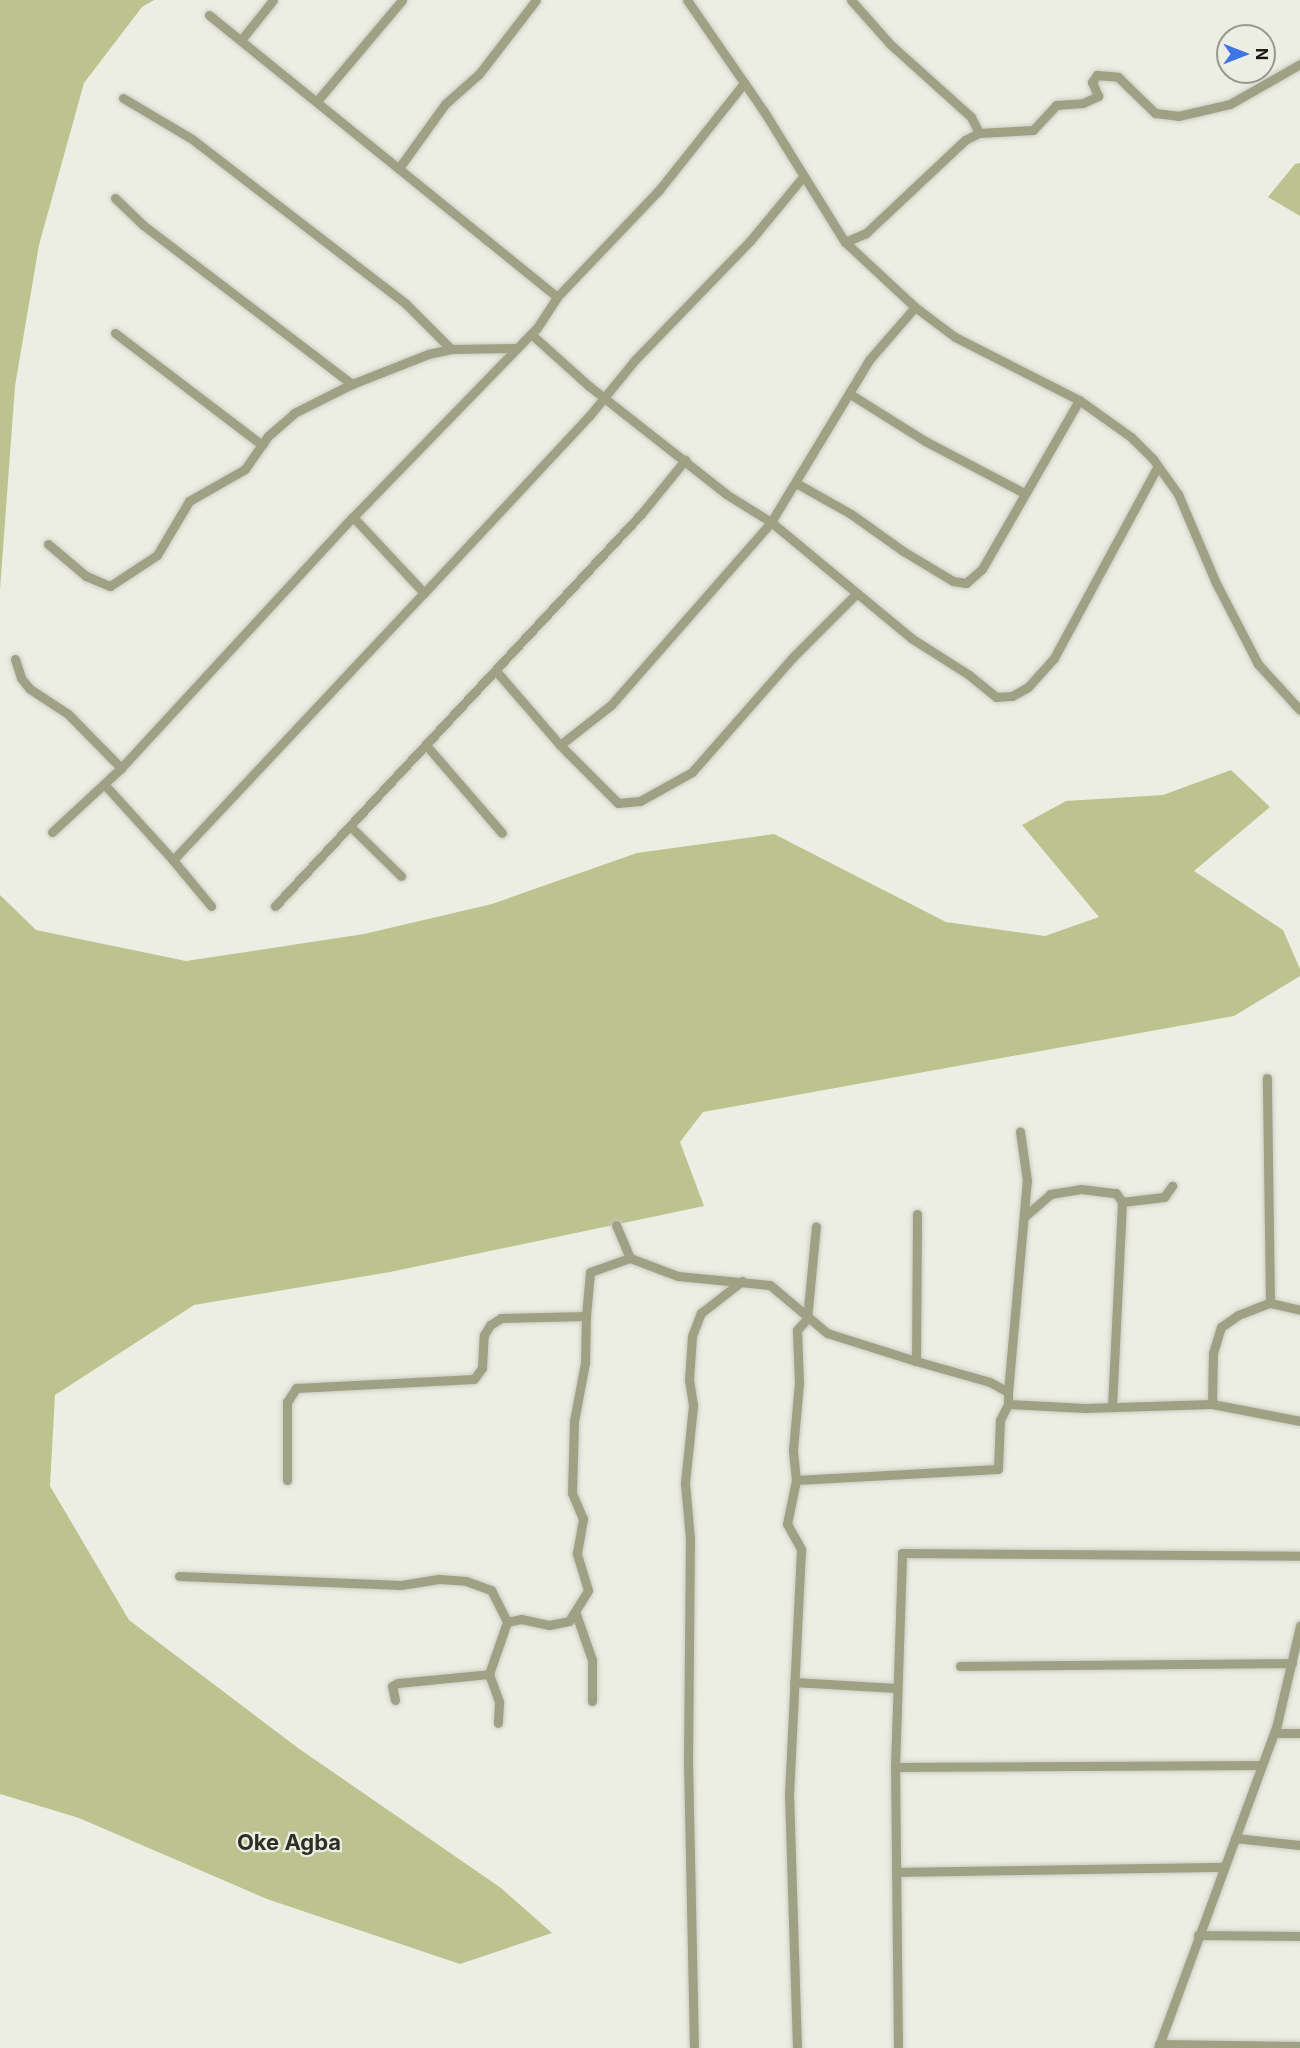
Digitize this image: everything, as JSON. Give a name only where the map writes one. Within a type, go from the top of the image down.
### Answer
[{"type":"street","points":[[241,40],[273,0]]},
{"type":"street","points":[[317,101],[402,0]]},
{"type":"street","points":[[399,168],[445,104],[479,74],[536,0]]},
{"type":"street","points":[[687,0],[744,83],[802,178],[845,242],[915,307],[971,346],[1079,400],[1131,437],[1158,466],[1178,494],[1216,583],[1258,664],[1300,710]]},
{"type":"street","points":[[851,0],[890,44],[971,117],[979,133]]},
{"type":"street","points":[[209,15],[399,168],[475,234],[556,297]]},
{"type":"street","points":[[845,242],[866,233],[965,141],[979,133],[1033,130],[1056,105],[1083,103],[1098,96],[1092,82],[1097,75],[1118,77],[1155,113],[1178,116],[1230,104],[1300,64]]},
{"type":"street","points":[[52,832],[122,768],[353,517],[531,334],[556,297],[659,190],[744,83]]},
{"type":"street","points":[[123,98],[192,139],[405,303],[451,349]]},
{"type":"street","points":[[173,860],[583,424],[603,397],[750,241],[802,178]]},
{"type":"street","points":[[115,198],[143,225],[352,384]]},
{"type":"street","points":[[560,745],[611,705],[771,522],[869,360],[915,307]]},
{"type":"street","points":[[115,333],[262,445]]},
{"type":"street","points":[[531,334],[603,397],[726,494],[771,522],[911,638],[969,675],[996,697],[1012,696],[1028,687],[1054,658],[1158,466]]},
{"type":"street","points":[[48,544],[87,576],[110,586],[157,555],[189,501],[245,469],[262,445],[294,413],[352,384],[428,354],[451,349],[515,348]]},
{"type":"street","points":[[850,394],[925,441],[1024,493]]},
{"type":"street","points":[[796,483],[960,584],[970,581],[982,569],[1079,400]]},
{"type":"street","points":[[275,906],[641,514],[685,460]]},
{"type":"street","points":[[353,517],[424,593]]},
{"type":"street","points":[[496,670],[560,745],[618,803],[640,801],[692,772],[794,656],[856,594]]},
{"type":"street","points":[[15,659],[21,678],[30,689],[68,714],[122,768]]},
{"type":"street","points":[[426,744],[502,833]]},
{"type":"street","points":[[104,784],[211,906]]},
{"type":"street","points":[[351,827],[401,876]]},
{"type":"street","points":[[1266,1078],[1270,1302]]},
{"type":"street","points":[[796,1479],[994,1471],[999,1465],[1000,1420],[1008,1404],[1028,1181],[1020,1131]]},
{"type":"street","points":[[1122,1202],[1164,1197],[1172,1186]]},
{"type":"street","points":[[1024,1217],[1050,1194],[1081,1189],[1116,1193],[1122,1202],[1112,1407]]},
{"type":"street","points":[[916,1361],[917,1214]]},
{"type":"street","points":[[616,1225],[630,1258]]},
{"type":"street","points":[[797,2048],[789,1795],[801,1549],[786,1524],[796,1479],[793,1450],[799,1383],[797,1330],[807,1319],[816,1226]]},
{"type":"street","points":[[507,1622],[521,1619],[560,1624],[576,1614],[588,1590],[577,1553],[583,1519],[572,1493],[574,1421],[585,1363],[590,1272],[630,1258],[678,1276],[770,1285],[796,1304],[807,1319],[826,1333],[990,1382],[1008,1392]]},
{"type":"street","points":[[694,2048],[688,1763],[690,1539],[685,1483],[693,1405],[692,1336],[701,1313],[742,1281]]},
{"type":"street","points":[[1212,1404],[1213,1353],[1221,1327],[1238,1315],[1270,1302],[1300,1310]]},
{"type":"street","points":[[287,1480],[287,1402],[296,1388],[468,1381],[482,1368],[486,1329],[501,1318],[586,1316]]},
{"type":"street","points":[[1008,1404],[1112,1407],[1212,1404],[1300,1421]]},
{"type":"street","points":[[898,2048],[895,1767],[902,1553],[1300,1556]]},
{"type":"street","points":[[179,1576],[401,1586],[439,1579],[466,1581],[491,1590],[507,1622],[489,1674],[499,1702],[498,1723]]},
{"type":"street","points":[[576,1614],[592,1660],[592,1701]]},
{"type":"street","points":[[1300,1626],[1274,1733],[1159,2046],[1300,2046]]},
{"type":"street","points":[[960,1666],[1292,1664]]},
{"type":"street","points":[[395,1700],[392,1686],[398,1683],[489,1674]]},
{"type":"street","points":[[794,1682],[896,1688]]},
{"type":"street","points":[[1274,1733],[1300,1733]]},
{"type":"street","points":[[895,1767],[1262,1765]]},
{"type":"street","points":[[1235,1838],[1300,1845]]},
{"type":"street","points":[[897,1872],[1224,1867]]},
{"type":"street","points":[[1198,1935],[1300,1936]]},
{"type":"green space","points":[[0,0],[154,0],[142,7],[84,83],[39,245],[15,386],[0,590]]},
{"type":"green space","points":[[1300,163],[1300,216],[1268,197],[1295,164]]},
{"type":"green space","points":[[1231,770],[1270,807],[1194,871],[1283,930],[1300,969],[1300,976],[1234,1016],[703,1112],[680,1142],[704,1206],[390,1272],[194,1305],[55,1395],[50,1486],[129,1620],[298,1748],[501,1888],[552,1933],[460,1964],[267,1899],[79,1818],[0,1794],[0,895],[36,930],[186,961],[364,934],[492,904],[637,853],[774,834],[946,922],[1045,936],[1099,917],[1022,825],[1066,801],[1163,795]]},
{"type":"district","name":"Oke Agba","points":[[289,1843]]}]
